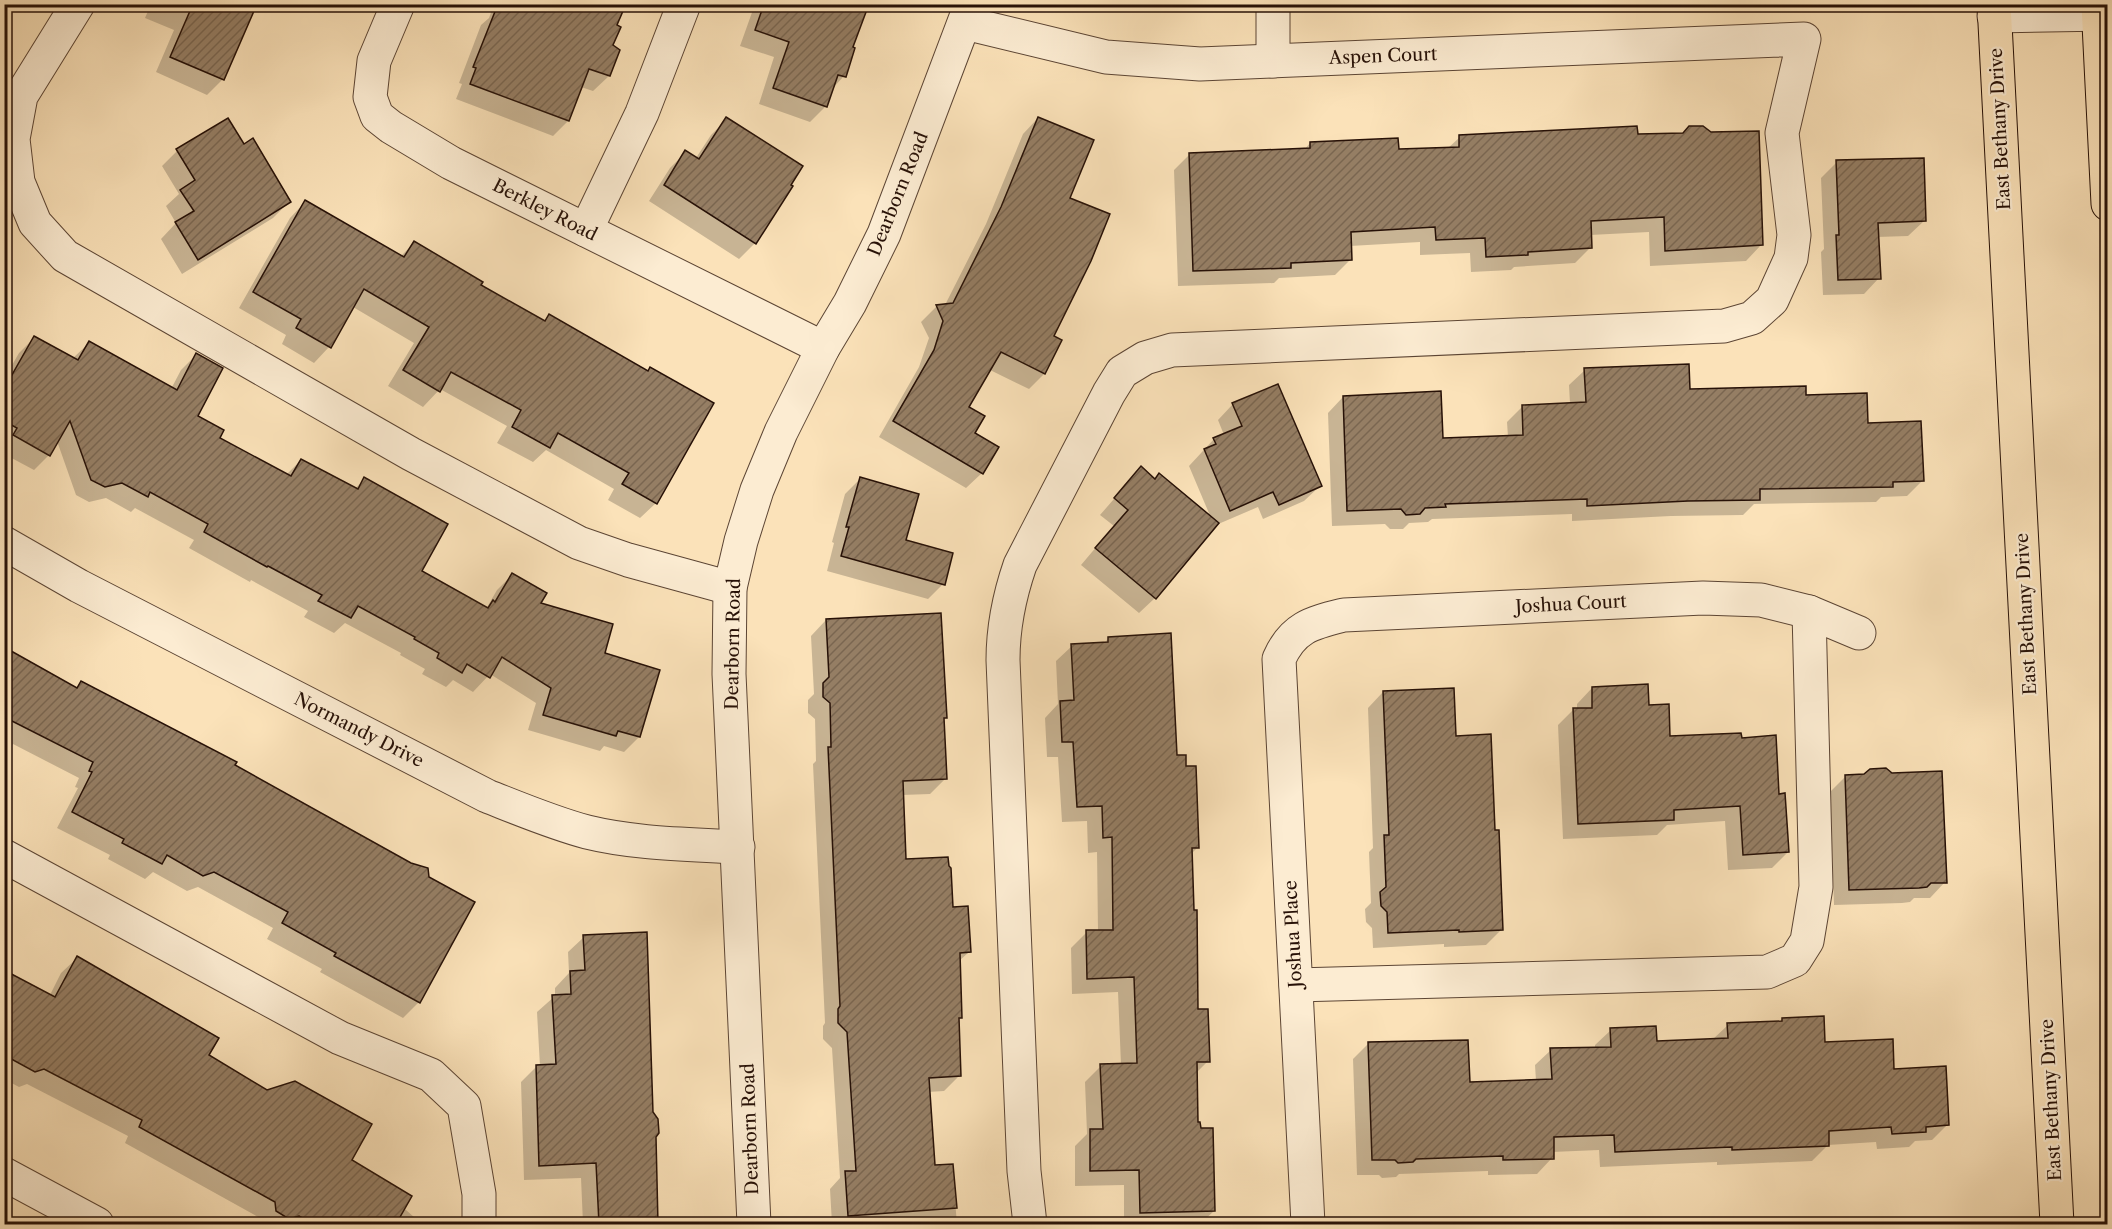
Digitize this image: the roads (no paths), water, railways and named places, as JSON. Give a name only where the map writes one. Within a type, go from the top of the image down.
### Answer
[{"type":"main road","name":"East Bethany Drive","points":[[1994,10],[2056,1224]]},
{"type":"main road","points":[[2101,11],[2108,204]]},
{"type":"street","points":[[78,4],[21,96],[13,139],[18,182],[35,223],[65,256],[411,454],[579,543],[628,560],[730,588]]},
{"type":"street","name":"Berkley Road","points":[[398,4],[374,61],[370,97],[377,116],[451,163],[823,348]]},
{"type":"street","points":[[586,230],[642,112],[684,4]]},
{"type":"street","points":[[1273,4],[1273,61]]},
{"type":"street","points":[[1994,10],[2101,11]]},
{"type":"street","name":"Dearborn Road","points":[[754,1224],[729,674],[730,588],[741,541],[781,432],[884,234],[968,14]]},
{"type":"street","name":"Aspen Court","points":[[968,14],[1106,57],[1200,64],[1804,39],[1782,133],[1794,235],[1791,258],[1772,300],[1752,318],[1724,326],[1172,350],[1145,358],[1122,372],[1020,565],[1010,593],[1003,631],[1023,1171],[1030,1224]]},
{"type":"street","name":"Normandy Drive","points":[[4,543],[79,586],[488,796],[540,818],[588,832],[630,839],[738,847]]},
{"type":"street","name":"Joshua Court","points":[[1285,644],[1309,624],[1344,615],[1703,598],[1761,600],[1809,612],[1859,633]]},
{"type":"street","points":[[1296,985],[1767,972],[1795,960],[1807,941],[1816,886],[1809,612]]},
{"type":"street","name":"Joshua Place","points":[[1285,644],[1279,659],[1308,1224]]},
{"type":"street","points":[[4,856],[340,1038],[431,1075],[464,1106],[479,1194],[479,1224]]},
{"type":"street","points":[[4,1174],[97,1224]]}]
